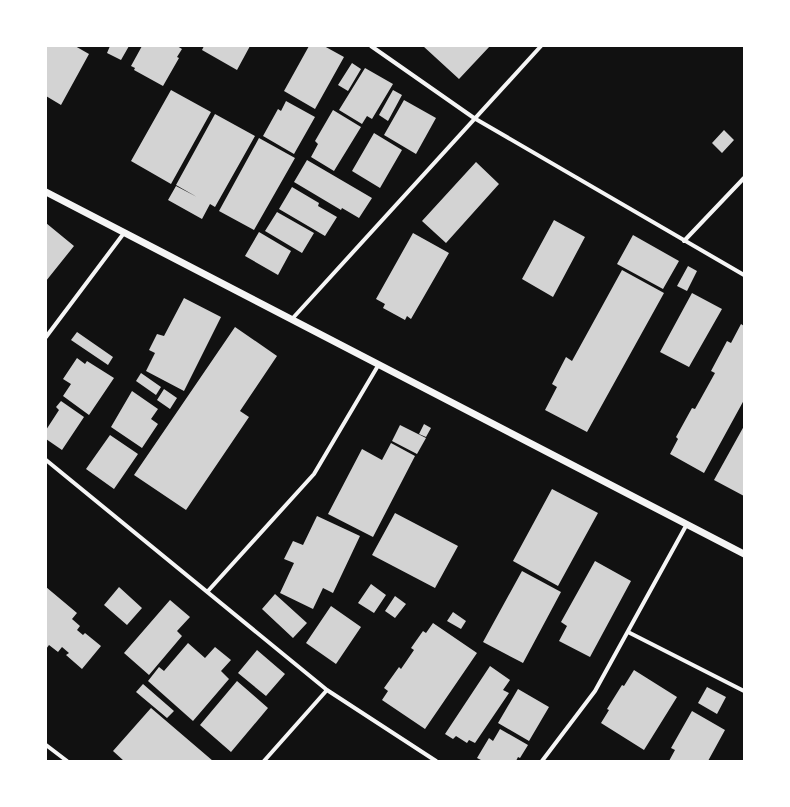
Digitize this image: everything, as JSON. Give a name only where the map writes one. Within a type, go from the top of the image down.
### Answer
[{"type":"street","points":[[371,46],[474,118],[744,275]]},
{"type":"street","points":[[292,319],[541,46]]},
{"type":"street","points":[[684,241],[744,178]]},
{"type":"street","points":[[46,192],[744,554]]},
{"type":"street","points":[[46,337],[124,233]]},
{"type":"street","points":[[208,591],[314,474],[379,364]]},
{"type":"street","points":[[46,460],[208,591],[327,690],[436,761]]},
{"type":"street","points":[[542,761],[595,691],[686,524]]},
{"type":"street","points":[[628,632],[744,691]]},
{"type":"street","points":[[264,761],[327,690]]},
{"type":"street","points":[[46,745],[67,761]]},
{"type":"building","points":[[46,46],[75,46],[89,54],[61,105],[46,96]]},
{"type":"building","points":[[110,46],[129,46],[121,60],[107,53]]},
{"type":"building","points":[[142,46],[177,46],[182,49],[177,57],[179,58],[163,86],[134,70],[135,68],[131,66]]},
{"type":"building","points":[[204,46],[250,46],[237,70],[202,50]]},
{"type":"building","points":[[309,46],[324,46],[344,57],[315,109],[284,91]]},
{"type":"building","points":[[423,46],[490,46],[459,79]]},
{"type":"building","points":[[352,63],[361,69],[348,91],[338,85]]},
{"type":"building","points":[[365,68],[393,84],[372,119],[367,116],[362,124],[339,110]]},
{"type":"building","points":[[171,90],[211,112],[171,184],[131,161]]},
{"type":"building","points":[[393,90],[402,95],[388,121],[379,115]]},
{"type":"building","points":[[404,100],[436,118],[416,154],[384,135]]},
{"type":"building","points":[[286,101],[315,117],[294,154],[263,136],[278,109],[281,111]]},
{"type":"building","points":[[333,110],[361,127],[334,171],[311,157],[318,144],[315,141]]},
{"type":"building","points":[[215,114],[255,136],[215,207],[210,204],[202,219],[168,200],[176,186],[197,197],[176,185]]},
{"type":"building","points":[[724,130],[734,140],[722,153],[712,143]]},
{"type":"building","points":[[374,133],[402,150],[380,188],[352,171]]},
{"type":"building","points":[[259,138],[295,158],[254,230],[219,211]]},
{"type":"building","points":[[307,160],[372,198],[359,218],[342,208],[341,210],[294,182]]},
{"type":"building","points":[[476,162],[499,184],[446,243],[422,221]]},
{"type":"building","points":[[292,187],[319,203],[318,206],[337,217],[325,236],[279,209]]},
{"type":"building","points":[[277,212],[314,233],[302,253],[265,231]]},
{"type":"building","points":[[554,220],[585,237],[553,297],[522,279]]},
{"type":"building","points":[[46,223],[74,246],[46,281]]},
{"type":"building","points":[[259,232],[291,251],[278,275],[245,256]]},
{"type":"building","points":[[413,233],[449,253],[411,319],[407,316],[405,320],[383,308],[385,304],[376,299]]},
{"type":"building","points":[[633,235],[679,261],[663,289],[617,264]]},
{"type":"building","points":[[688,266],[697,271],[687,291],[677,286]]},
{"type":"building","points":[[622,270],[664,293],[587,432],[545,410],[557,387],[552,384],[566,357],[572,361]]},
{"type":"building","points":[[692,293],[722,309],[689,367],[660,352]]},
{"type":"building","points":[[184,298],[221,317],[184,391],[146,371],[155,353],[149,350],[157,334],[164,336]]},
{"type":"building","points":[[741,324],[744,326],[744,400],[704,473],[670,454],[678,439],[676,437],[692,408],[695,409],[715,373],[711,371],[727,341],[731,343]]},
{"type":"building","points":[[235,327],[277,356],[240,411],[249,417],[186,510],[134,475]]},
{"type":"building","points":[[77,332],[113,357],[108,365],[71,340]]},
{"type":"building","points":[[77,358],[85,364],[87,361],[114,378],[89,415],[63,396],[71,384],[63,379]]},
{"type":"building","points":[[141,373],[161,387],[156,395],[136,381]]},
{"type":"building","points":[[164,389],[177,398],[170,409],[157,400]]},
{"type":"building","points":[[132,391],[158,409],[151,419],[158,424],[142,448],[111,427]]},
{"type":"building","points":[[61,401],[84,417],[62,450],[46,439],[46,430],[59,410],[56,407]]},
{"type":"building","points":[[424,424],[431,428],[426,437],[419,434]]},
{"type":"building","points":[[400,425],[426,438],[417,454],[392,441]]},
{"type":"building","points":[[744,426],[744,496],[714,480]]},
{"type":"building","points":[[110,435],[138,454],[114,489],[86,469]]},
{"type":"building","points":[[391,443],[415,456],[373,537],[328,514],[362,449],[382,460]]},
{"type":"building","points":[[552,489],[598,513],[558,586],[513,561]]},
{"type":"building","points":[[395,513],[458,546],[435,588],[372,555]]},
{"type":"building","points":[[317,516],[360,536],[333,593],[323,588],[313,609],[280,593],[294,563],[284,559],[293,541],[303,545]]},
{"type":"building","points":[[595,561],[631,581],[590,657],[559,641],[567,626],[561,622]]},
{"type":"building","points":[[522,571],[561,592],[523,663],[483,642]]},
{"type":"building","points":[[371,584],[386,595],[374,613],[358,603]]},
{"type":"building","points":[[46,587],[77,613],[72,619],[80,626],[77,630],[83,635],[85,633],[101,646],[82,669],[66,655],[69,653],[62,647],[58,652],[49,645],[46,649]]},
{"type":"building","points":[[119,587],[142,608],[127,625],[104,605]]},
{"type":"building","points":[[275,594],[307,623],[293,638],[262,609]]},
{"type":"building","points":[[395,596],[406,604],[395,618],[385,611]]},
{"type":"building","points":[[170,600],[190,617],[177,631],[182,636],[149,675],[124,653]]},
{"type":"building","points":[[331,606],[361,627],[336,664],[306,643]]},
{"type":"building","points":[[453,612],[466,621],[461,629],[447,621]]},
{"type":"building","points":[[433,623],[477,653],[425,729],[382,700],[388,691],[384,688],[399,667],[401,669],[414,650],[411,648],[423,631],[426,633]]},
{"type":"building","points":[[188,643],[205,658],[215,647],[231,660],[221,671],[229,679],[193,721],[148,681],[159,667],[164,671]]},
{"type":"building","points":[[257,650],[285,674],[266,696],[238,673]]},
{"type":"building","points":[[490,666],[510,680],[503,690],[509,693],[475,743],[469,740],[467,743],[456,736],[453,739],[445,734]]},
{"type":"building","points":[[634,670],[677,697],[644,750],[601,723],[609,710],[607,709],[622,685],[624,686]]},
{"type":"building","points":[[237,681],[268,708],[231,752],[200,725]]},
{"type":"building","points":[[143,684],[174,711],[167,718],[136,692]]},
{"type":"building","points":[[707,687],[726,697],[717,714],[698,703]]},
{"type":"building","points":[[518,689],[549,707],[529,741],[498,723]]},
{"type":"building","points":[[151,708],[213,761],[124,761],[113,751]]},
{"type":"building","points":[[692,711],[725,730],[708,761],[669,761],[675,750],[671,748]]},
{"type":"building","points":[[500,729],[528,745],[520,758],[518,757],[516,761],[483,761],[477,758],[489,738],[493,741]]}]
